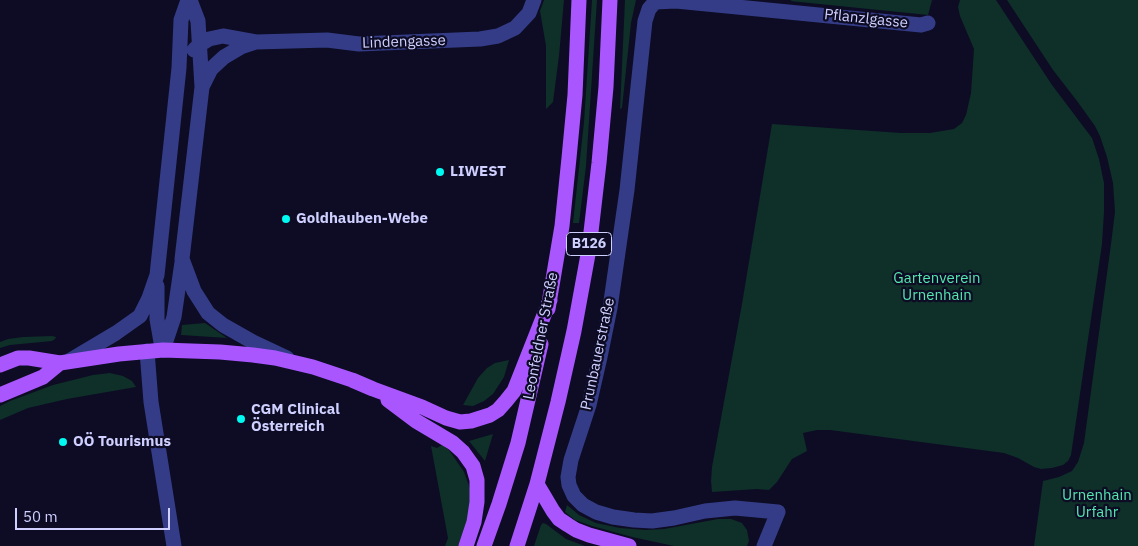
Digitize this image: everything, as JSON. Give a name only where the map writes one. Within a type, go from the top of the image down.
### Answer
[{"type":"main road","name":"Leonfeldner Straße","points":[[484,546],[500,504],[518,443],[550,300],[562,226],[569,158],[579,0]]},
{"type":"main road","name":"Leonfeldner Straße","points":[[537,484],[574,330],[589,249],[604,106],[610,0]]},
{"type":"main road","points":[[0,364],[18,358],[64,362],[163,350],[220,352],[275,358],[331,372],[446,418],[460,422],[471,421],[490,414],[506,402],[514,391],[550,300]]},
{"type":"main road","points":[[0,394],[43,377],[64,362]]},
{"type":"main road","points":[[373,389],[416,421],[453,443],[463,452],[473,466],[477,480],[477,502],[474,522],[466,546]]},
{"type":"main road","points":[[537,484],[553,511],[568,525],[589,535],[629,546]]},
{"type":"main road","name":"B126","points":[[517,546],[537,484]]},
{"type":"street","name":"Lindengasse","points":[[163,350],[174,317],[202,87],[198,21],[189,0]]},
{"type":"street","name":"Lindengasse","points":[[163,350],[156,319],[156,275],[179,68],[181,20],[189,0]]},
{"type":"street","name":"Lindengasse","points":[[179,68],[199,45],[209,39],[223,36],[256,42],[327,40],[360,44],[480,40],[498,36],[515,28],[529,13],[534,0]]},
{"type":"street","name":"Pflanzlgasse","points":[[655,2],[676,1],[921,25],[928,23]]},
{"type":"street","name":"Prunbauerstraße","points":[[655,2],[649,9],[645,21],[626,190],[610,308],[589,405],[572,460],[568,478],[569,485],[574,496],[583,505],[613,518],[652,520],[735,508],[778,512],[764,546]]},
{"type":"street","name":"Lindengasse","points":[[202,87],[211,69],[224,57],[241,47],[256,42]]},
{"type":"street","name":"Lindengasse","points":[[182,259],[194,291],[208,312],[223,325],[297,363]]},
{"type":"street","name":"Lindengasse","points":[[64,362],[116,333],[140,316],[149,298],[156,275]]},
{"type":"street","points":[[147,351],[151,402],[174,546]]},
{"type":"green space","points":[[544,0],[564,0],[553,102],[546,109],[546,46],[540,11]]},
{"type":"green space","points":[[592,0],[597,0],[586,166],[579,223],[573,223],[584,122]]},
{"type":"green space","points":[[625,0],[636,0],[631,23],[622,108],[620,109]]},
{"type":"green space","points":[[932,0],[928,15],[790,1]]},
{"type":"green space","name":"Gartenverein Urnenhain","points":[[960,0],[996,0],[1052,85],[1092,138],[1099,159],[1104,183],[1102,244],[1071,455],[1068,461],[1063,465],[1041,469],[1004,453],[830,430],[817,430],[803,433],[807,451],[792,459],[777,482],[769,490],[712,492],[712,467],[772,124],[901,133],[930,133],[954,129],[962,123],[966,115],[971,93],[974,49],[960,16],[958,7]]},
{"type":"green space","name":"Urnenhain Urfahr","points":[[1007,0],[1138,0],[1138,546],[1034,546],[1043,481],[1072,471],[1078,462],[1084,443],[1115,212],[1113,183],[1107,157],[1095,126],[1053,70]]},
{"type":"green space","points":[[205,323],[227,338],[181,335],[182,325]]},
{"type":"green space","points":[[56,337],[52,341],[10,345],[0,348],[0,342],[8,339]]},
{"type":"green space","points":[[509,360],[504,377],[493,394],[473,406],[463,405],[478,378],[487,368],[495,363]]},
{"type":"green space","points":[[110,373],[123,376],[132,381],[136,387],[28,408],[0,420],[0,406],[10,401],[53,385],[93,375]]},
{"type":"green space","points":[[493,434],[485,461],[469,441]]},
{"type":"green space","points":[[442,445],[449,450],[464,472],[472,494],[466,546],[445,546],[448,538],[431,446],[437,448]]},
{"type":"green space","points":[[567,505],[579,515],[596,523],[620,528],[664,529],[718,519],[731,519],[742,523],[747,530],[749,541],[747,546],[674,546],[632,537],[575,520],[565,512]]},
{"type":"green space","points":[[543,523],[566,539],[585,546],[534,546]]},
{"type":"place","name":"LIWEST","points":[[440,172]]},
{"type":"place","name":"Goldhauben-Webe","points":[[286,219]]},
{"type":"place","name":"CGM Clinical Österreich","points":[[241,419]]},
{"type":"place","name":"OÖ Tourismus","points":[[63,442]]}]
